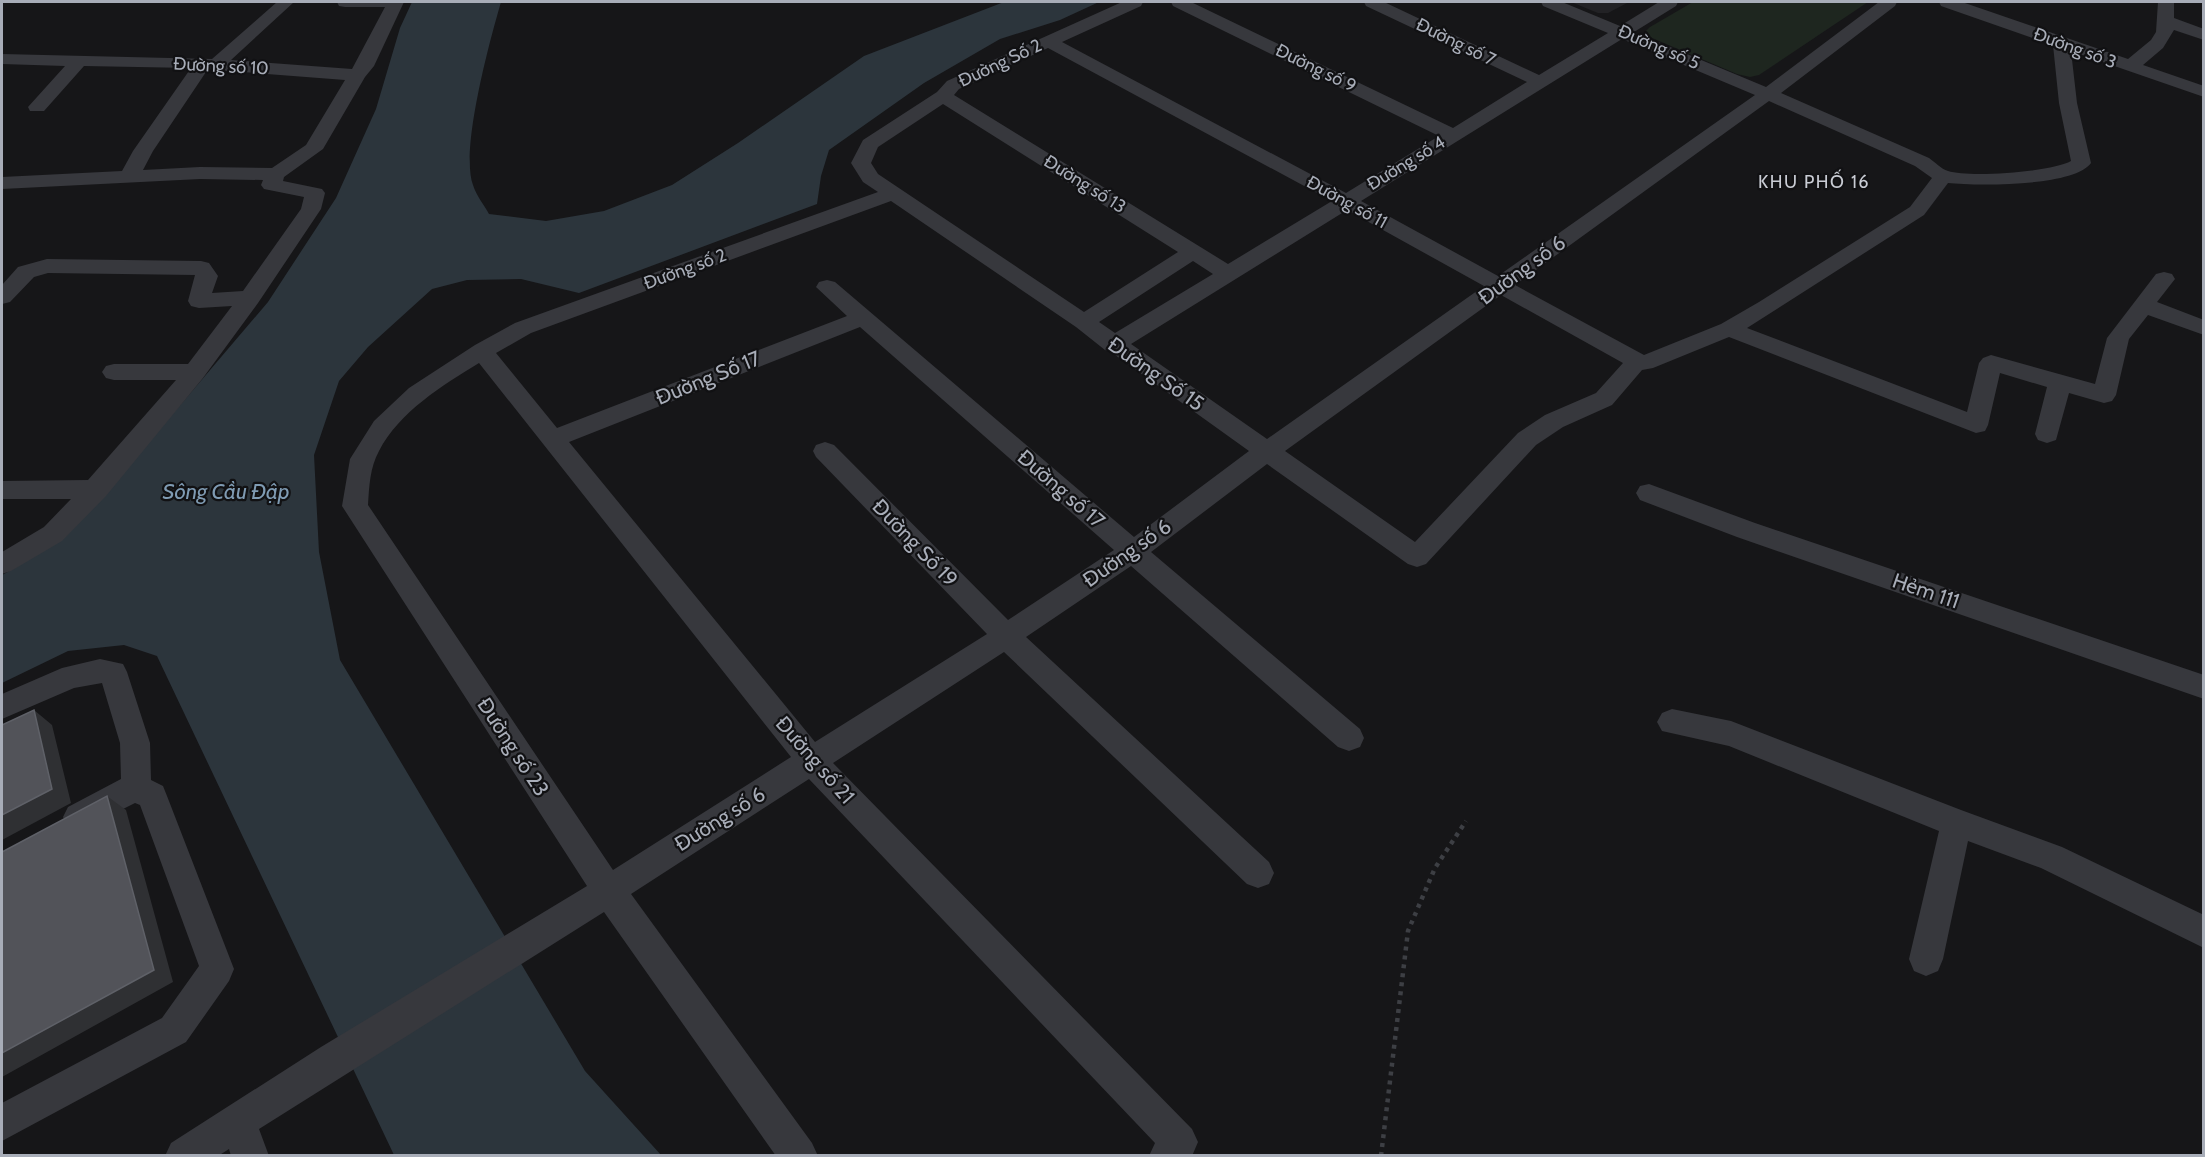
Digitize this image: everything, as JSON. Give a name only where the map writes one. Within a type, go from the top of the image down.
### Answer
[{"type":"street","points":[[129,177],[143,151],[210,64],[286,2]]},
{"type":"street","points":[[2,564],[53,534],[97,489],[195,372],[250,298],[310,209],[315,193],[271,185],[276,174],[313,149],[357,75],[365,66],[396,2],[345,2]]},
{"type":"street","name":"Đường Số 2","points":[[892,194],[870,178],[861,163],[870,144],[943,96],[953,85],[1135,2]]},
{"type":"street","name":"Đường số 9","points":[[1179,2],[1453,135]]},
{"type":"street","name":"Đường số 7","points":[[1372,2],[1540,82]]},
{"type":"street","name":"Đường số 5","points":[[1549,2],[1622,31],[1922,162],[1943,177]]},
{"type":"street","name":"Đường số 4","points":[[1113,345],[1344,200],[1670,2]]},
{"type":"street","name":"Đường số 6","points":[[244,1139],[334,1060],[536,937],[812,761],[1006,636],[1132,550],[1768,94],[1889,2]]},
{"type":"street","name":"Đường số 3","points":[[1947,2],[2204,92]]},
{"type":"street","points":[[2129,67],[2157,44],[2165,33],[2166,2]]},
{"type":"street","points":[[2165,21],[2204,34]]},
{"type":"street","name":"Đường số 11","points":[[1048,41],[1641,362]]},
{"type":"street","points":[[1641,362],[1729,329],[1917,211],[1943,177],[1994,178],[2062,173],[2076,168],[2081,163],[2068,103],[2061,43]]},
{"type":"street","name":"Đường số 10","points":[[2,59],[210,64],[357,75]]},
{"type":"street","points":[[37,107],[80,60]]},
{"type":"street","name":"Đường số 13","points":[[943,96],[1227,273]]},
{"type":"street","points":[[2,183],[200,173],[276,174]]},
{"type":"street","name":"Đường Số 15","points":[[892,194],[1084,322],[1113,345],[1418,557],[1527,439],[1554,421],[1604,399],[1641,362]]},
{"type":"street","name":"Đường số 2","points":[[482,351],[523,328],[892,194]]},
{"type":"street","points":[[1084,322],[1193,252]]},
{"type":"street","points":[[2,297],[26,272],[47,266],[201,268],[207,276],[199,301],[250,298]]},
{"type":"street","points":[[1729,329],[1825,369],[1976,425],[1991,363],[2104,395],[2118,338],[2164,279]]},
{"type":"street","name":"Đường số 17","points":[[827,287],[1350,738]]},
{"type":"street","points":[[2144,305],[2204,328]]},
{"type":"street","name":"Đường Số 17","points":[[553,439],[862,318]]},
{"type":"street","name":"Đường số 21","points":[[482,351],[812,761],[1173,1149]]},
{"type":"street","name":"Đường số 23","points":[[482,351],[440,378],[395,413],[370,444],[357,475],[355,506],[608,890],[799,1155]]},
{"type":"street","points":[[114,372],[195,372]]},
{"type":"street","points":[[2047,434],[2060,384]]},
{"type":"street","name":"Đường Số 19","points":[[825,451],[1006,636],[1258,873]]},
{"type":"street","points":[[2,490],[97,489]]},
{"type":"street","name":"Hẻm 111","points":[[1649,493],[1746,530],[2204,687]]},
{"type":"street","points":[[2,706],[80,674],[100,670],[113,672],[138,747],[140,767],[135,787],[53,831]]},
{"type":"street","points":[[1672,722],[1731,734],[1956,823],[2051,857],[2204,932]]},
{"type":"street","points":[[2,1123],[174,1030],[217,969],[152,796],[135,787]]},
{"type":"street","points":[[1926,958],[1956,823]]},
{"type":"street","points":[[184,1155],[244,1139]]},
{"type":"path","points":[[1381,1155],[1408,931],[1435,868],[1466,821]]},
{"type":"shaded area","points":[[1571,2],[1629,2],[1608,13],[1598,13]]},
{"type":"shaded area","points":[[1693,2],[1868,2],[1759,75],[1750,77],[1737,74],[1652,38],[1645,32]]},
{"type":"water","name":"Sông Cầu Đập","points":[[412,2],[501,2],[473,122],[470,169],[473,185],[489,214],[546,221],[604,211],[672,185],[738,143],[864,56],[1004,2],[1099,2],[1060,20],[1000,39],[924,83],[829,150],[821,176],[817,204],[579,293],[521,279],[467,280],[432,289],[368,347],[339,381],[314,455],[319,552],[340,660],[585,1071],[661,1155],[394,1155],[157,656],[124,645],[68,651],[2,683],[2,575],[15,568],[119,477],[268,302],[336,198],[376,109],[400,28]]},
{"type":"building","points":[[34,710],[52,789],[2,815],[2,725]]},
{"type":"building","points":[[107,796],[154,970],[2,1053],[2,852]]},
{"type":"district","name":"KHU PHỐ 16","points":[[1814,182]]}]
